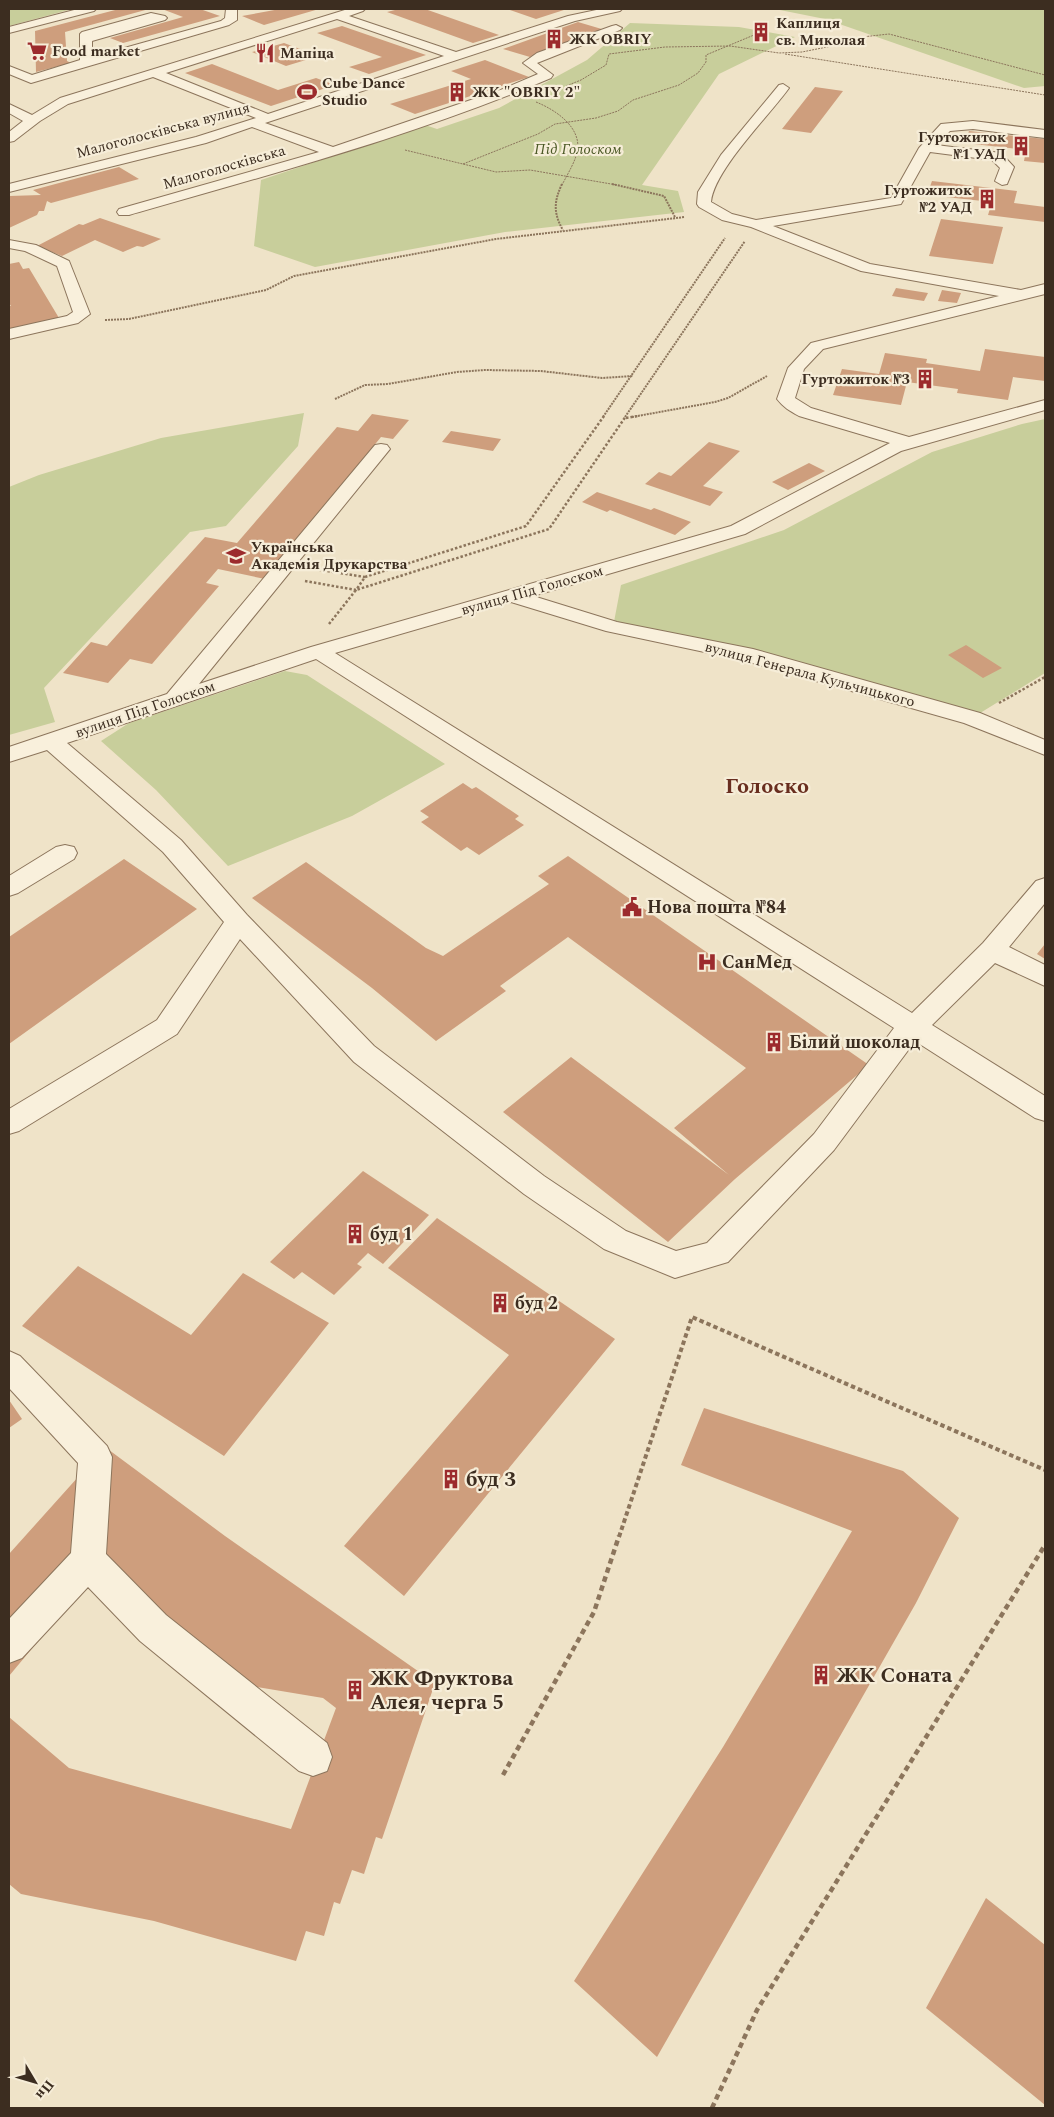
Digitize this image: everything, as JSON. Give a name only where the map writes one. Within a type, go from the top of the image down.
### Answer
[{"type":"street","points":[[11,25],[90,9]]},
{"type":"street","points":[[9,70],[31,79],[229,22],[231,19],[229,9],[243,11]]},
{"type":"street","points":[[9,138],[32,120],[64,101],[359,9]]},
{"type":"street","name":"Малоголосківська вулиця","points":[[9,172],[15,186],[201,140],[572,18],[616,9]]},
{"type":"street","points":[[86,39],[161,18],[150,16],[86,34],[86,39],[86,62]]},
{"type":"street","points":[[338,16],[456,56]]},
{"type":"street","name":"Малоголосківська","points":[[124,212],[333,152],[507,92],[546,75],[529,63],[540,56],[616,28]]},
{"type":"street","points":[[154,73],[268,118]]},
{"type":"street","points":[[783,88],[728,155],[705,192],[704,204],[733,218],[756,224],[866,268],[1021,295]]},
{"type":"street","points":[[9,108],[32,120]]},
{"type":"street","name":"Малоголосківська","points":[[252,123],[333,152]]},
{"type":"street","points":[[756,224],[896,201],[926,148],[946,127],[973,125],[1045,134]]},
{"type":"street","points":[[926,148],[996,156],[1007,167],[1002,181]]},
{"type":"street","points":[[9,244],[18,244],[41,252],[64,264],[82,314],[72,320],[9,334]]},
{"type":"street","points":[[909,443],[805,412],[792,406],[786,399],[796,368],[817,346],[1045,289]]},
{"type":"street","name":"вулиця Під Голоском","points":[[9,755],[318,651],[738,530],[895,447],[1045,405]]},
{"type":"street","points":[[176,699],[380,449]]},
{"type":"street","name":"вулиця Генерала Кульчицького","points":[[513,596],[613,627],[745,654],[972,718],[1045,748]]},
{"type":"street","points":[[318,651],[1045,1110]]},
{"type":"street","points":[[51,741],[172,846],[238,921],[364,1054],[534,1186],[615,1240],[675,1265],[717,1253],[824,1142],[901,1038],[992,950],[1045,887]]},
{"type":"street","points":[[9,887],[65,854]]},
{"type":"street","points":[[9,1123],[167,1027],[238,921]]},
{"type":"street","points":[[992,950],[1045,976]]},
{"type":"street","points":[[9,1366],[95,1457],[88,1561],[9,1645]]},
{"type":"street","points":[[88,1561],[153,1628],[313,1758]]},
{"type":"path","points":[[779,53],[802,52],[838,45],[862,37],[889,34],[978,56],[1045,76]]},
{"type":"path","points":[[462,164],[538,134],[555,124],[596,118],[618,111],[633,100],[679,85],[698,73],[706,62],[706,56],[754,35]]},
{"type":"path","points":[[559,87],[581,80],[606,66],[609,54],[666,47],[730,46],[1045,95]]},
{"type":"path","points":[[507,92],[552,108],[576,131],[579,150],[554,203],[556,219],[563,230]]},
{"type":"path","points":[[367,141],[496,172],[530,170],[664,196],[675,217]]},
{"type":"path","points":[[129,319],[266,290],[294,276],[496,239],[675,217],[733,218]]},
{"type":"path","points":[[332,572],[365,577],[526,526],[633,376],[733,218]]},
{"type":"path","points":[[323,584],[356,590],[549,529],[756,224]]},
{"type":"path","points":[[335,399],[364,385],[388,384],[466,371],[540,371],[602,378],[633,376]]},
{"type":"path","points":[[625,418],[715,402],[728,398],[773,373]]},
{"type":"path","points":[[328,626],[365,577]]},
{"type":"path","points":[[972,718],[1045,677]]},
{"type":"path","points":[[503,1775],[594,1612],[692,1317],[1045,1470]]},
{"type":"path","points":[[712,2108],[757,2010],[1045,1545]]},
{"type":"green space","points":[[9,9],[72,9],[9,26]]},
{"type":"green space","points":[[775,9],[1045,9],[1045,86],[1024,88],[825,19]]},
{"type":"green space","name":"Під Голоском","points":[[630,23],[739,27],[795,37],[719,74],[642,185],[678,191],[684,212],[505,232],[315,267],[254,246],[261,180],[425,125],[437,129],[499,108],[587,60]]},
{"type":"green space","points":[[304,413],[298,446],[226,526],[190,532],[44,688],[55,722],[9,735],[9,487],[39,475],[161,438]]},
{"type":"green space","points":[[1045,419],[1045,673],[972,718],[754,653],[613,627],[621,585],[784,530],[932,452],[1022,424]]},
{"type":"green space","points":[[285,671],[307,675],[445,764],[352,816],[228,866],[156,790],[101,741],[129,723]]},
{"type":"building","points":[[119,9],[149,9],[65,32],[67,61],[71,63],[36,72],[35,31]]},
{"type":"building","points":[[162,9],[200,9],[220,16],[123,43],[110,38],[183,17]]},
{"type":"building","points":[[280,9],[319,9],[264,25],[242,16]]},
{"type":"building","points":[[399,9],[425,9],[499,35],[473,43],[387,12]]},
{"type":"building","points":[[567,9],[536,19],[510,10]]},
{"type":"building","name":"ЖК OBRIY","points":[[578,22],[605,30],[530,57],[503,49]]},
{"type":"building","points":[[342,26],[426,55],[369,74],[349,67],[382,57],[317,33]]},
{"type":"building","name":"Каплиця св. Миколая","points":[[761,29],[769,31],[760,36],[752,34]]},
{"type":"building","points":[[284,43],[319,56],[286,66],[252,52]]},
{"type":"building","name":"ЖК \"OBRIY 2\"","points":[[485,60],[529,77],[415,114],[390,104],[471,79],[451,71]]},
{"type":"building","points":[[212,64],[278,90],[316,78],[335,85],[271,106],[185,73]]},
{"type":"building","points":[[815,87],[843,91],[811,133],[782,129]]},
{"type":"building","name":"Гуртожиток №1 УАД","points":[[969,131],[1045,139],[1045,163],[1024,161],[1026,150],[965,143]]},
{"type":"building","points":[[119,167],[139,179],[51,203],[47,201],[44,211],[39,211],[37,215],[9,228],[9,196],[41,195],[33,190]]},
{"type":"building","name":"Гуртожиток №2 УАД","points":[[932,181],[1017,191],[1014,203],[1045,207],[1045,222],[988,215],[992,202],[927,195]]},
{"type":"building","points":[[100,218],[161,239],[143,247],[137,246],[123,252],[95,240],[62,256],[37,246],[79,224],[83,225]]},
{"type":"building","points":[[941,219],[1003,227],[993,264],[929,256]]},
{"type":"building","points":[[19,262],[23,269],[29,268],[59,318],[9,329],[9,306],[11,306],[9,303],[9,264]]},
{"type":"building","points":[[896,288],[928,293],[924,301],[892,296]]},
{"type":"building","points":[[942,290],[961,293],[957,303],[938,301]]},
{"type":"building","name":"Гуртожиток №3","points":[[985,349],[1045,357],[1045,381],[1013,377],[1008,400],[957,393],[958,389],[907,382],[901,405],[833,395],[842,369],[879,374],[885,353],[927,359],[926,363],[980,371]]},
{"type":"building","name":"Українська Академія Друкарства","points":[[372,414],[409,420],[393,439],[381,437],[265,579],[218,569],[206,583],[219,586],[152,664],[130,659],[108,683],[63,673],[91,642],[107,646],[205,537],[237,543],[337,427],[358,431]]},
{"type":"building","points":[[451,431],[501,439],[493,451],[442,442]]},
{"type":"building","points":[[709,442],[740,451],[703,486],[723,492],[710,506],[645,484],[659,472],[671,476]]},
{"type":"building","points":[[809,463],[825,471],[788,490],[772,482]]},
{"type":"building","points":[[597,492],[651,510],[654,508],[691,522],[675,535],[610,510],[607,512],[582,502]]},
{"type":"building","points":[[966,645],[1002,668],[983,678],[948,655]]},
{"type":"building","points":[[463,783],[472,789],[476,787],[519,816],[515,819],[524,825],[479,855],[467,847],[461,851],[421,822],[429,817],[420,811]]},
{"type":"building","points":[[568,856],[869,1065],[735,1179],[668,1242],[503,1112],[571,1057],[729,1175],[674,1128],[746,1068],[568,937],[500,986],[506,991],[436,1041],[372,988],[252,898],[306,862],[426,948],[443,956],[549,884],[538,876]]},
{"type":"building","points":[[124,859],[197,909],[9,1044],[9,937]]},
{"type":"building","points":[[1045,944],[1045,959],[1037,954]]},
{"type":"building","name":"буд 1","points":[[363,1171],[429,1215],[383,1264],[368,1253],[357,1264],[362,1267],[334,1295],[302,1272],[294,1279],[270,1262]]},
{"type":"building","points":[[437,1218],[615,1339],[404,1596],[344,1546],[509,1355],[388,1268]]},
{"type":"building","points":[[78,1266],[191,1335],[243,1273],[329,1323],[224,1456],[22,1326]]},
{"type":"building","points":[[9,1400],[22,1419],[9,1428]]},
{"type":"building","name":"ЖК Соната","points":[[704,1408],[903,1471],[959,1518],[916,1603],[657,2057],[574,1981],[723,1747],[852,1531],[681,1465]]},
{"type":"building","points":[[105,1447],[225,1536],[435,1683],[382,1839],[376,1837],[364,1874],[352,1870],[340,1904],[334,1902],[324,1936],[306,1931],[296,1961],[154,1921],[21,1894],[9,1884],[9,1717],[69,1768],[291,1829],[336,1708],[323,1698],[233,1683],[94,1567],[50,1627],[9,1676],[9,1554]]},
{"type":"building","points":[[986,1898],[1045,1945],[1045,2105],[926,2008]]},
{"type":"place","name":"Каплиця св. Миколая","points":[[761,32]]},
{"type":"place","name":"ЖК OBRIY","points":[[554,39]]},
{"type":"place","name":"Food market","points":[[37,51]]},
{"type":"place","name":"Мапіца","points":[[265,53]]},
{"type":"place","name":"Cube Dance Studio","points":[[307,92]]},
{"type":"place","name":"ЖК \"OBRIY 2\"","points":[[457,92]]},
{"type":"place","name":"Гуртожиток №1 УАД","points":[[1021,146]]},
{"type":"place","name":"Гуртожиток №2 УАД","points":[[987,199]]},
{"type":"place","name":"Гуртожиток №3","points":[[925,379]]},
{"type":"place","name":"Українська Академія Друкарства","points":[[236,556]]},
{"type":"place","name":"Нова пошта №84","points":[[632,907]]},
{"type":"place","name":"СанМед","points":[[707,962]]},
{"type":"place","name":"Білий шоколад","points":[[774,1042]]},
{"type":"place","name":"буд 1","points":[[355,1234]]},
{"type":"place","name":"буд 2","points":[[500,1303]]},
{"type":"place","name":"буд 3","points":[[451,1479]]},
{"type":"place","name":"ЖК Соната","points":[[821,1675]]},
{"type":"place","name":"ЖК Фруктова Алея, черга 5","points":[[355,1690]]},
{"type":"district","name":"Голоско","points":[[767,785]]}]
